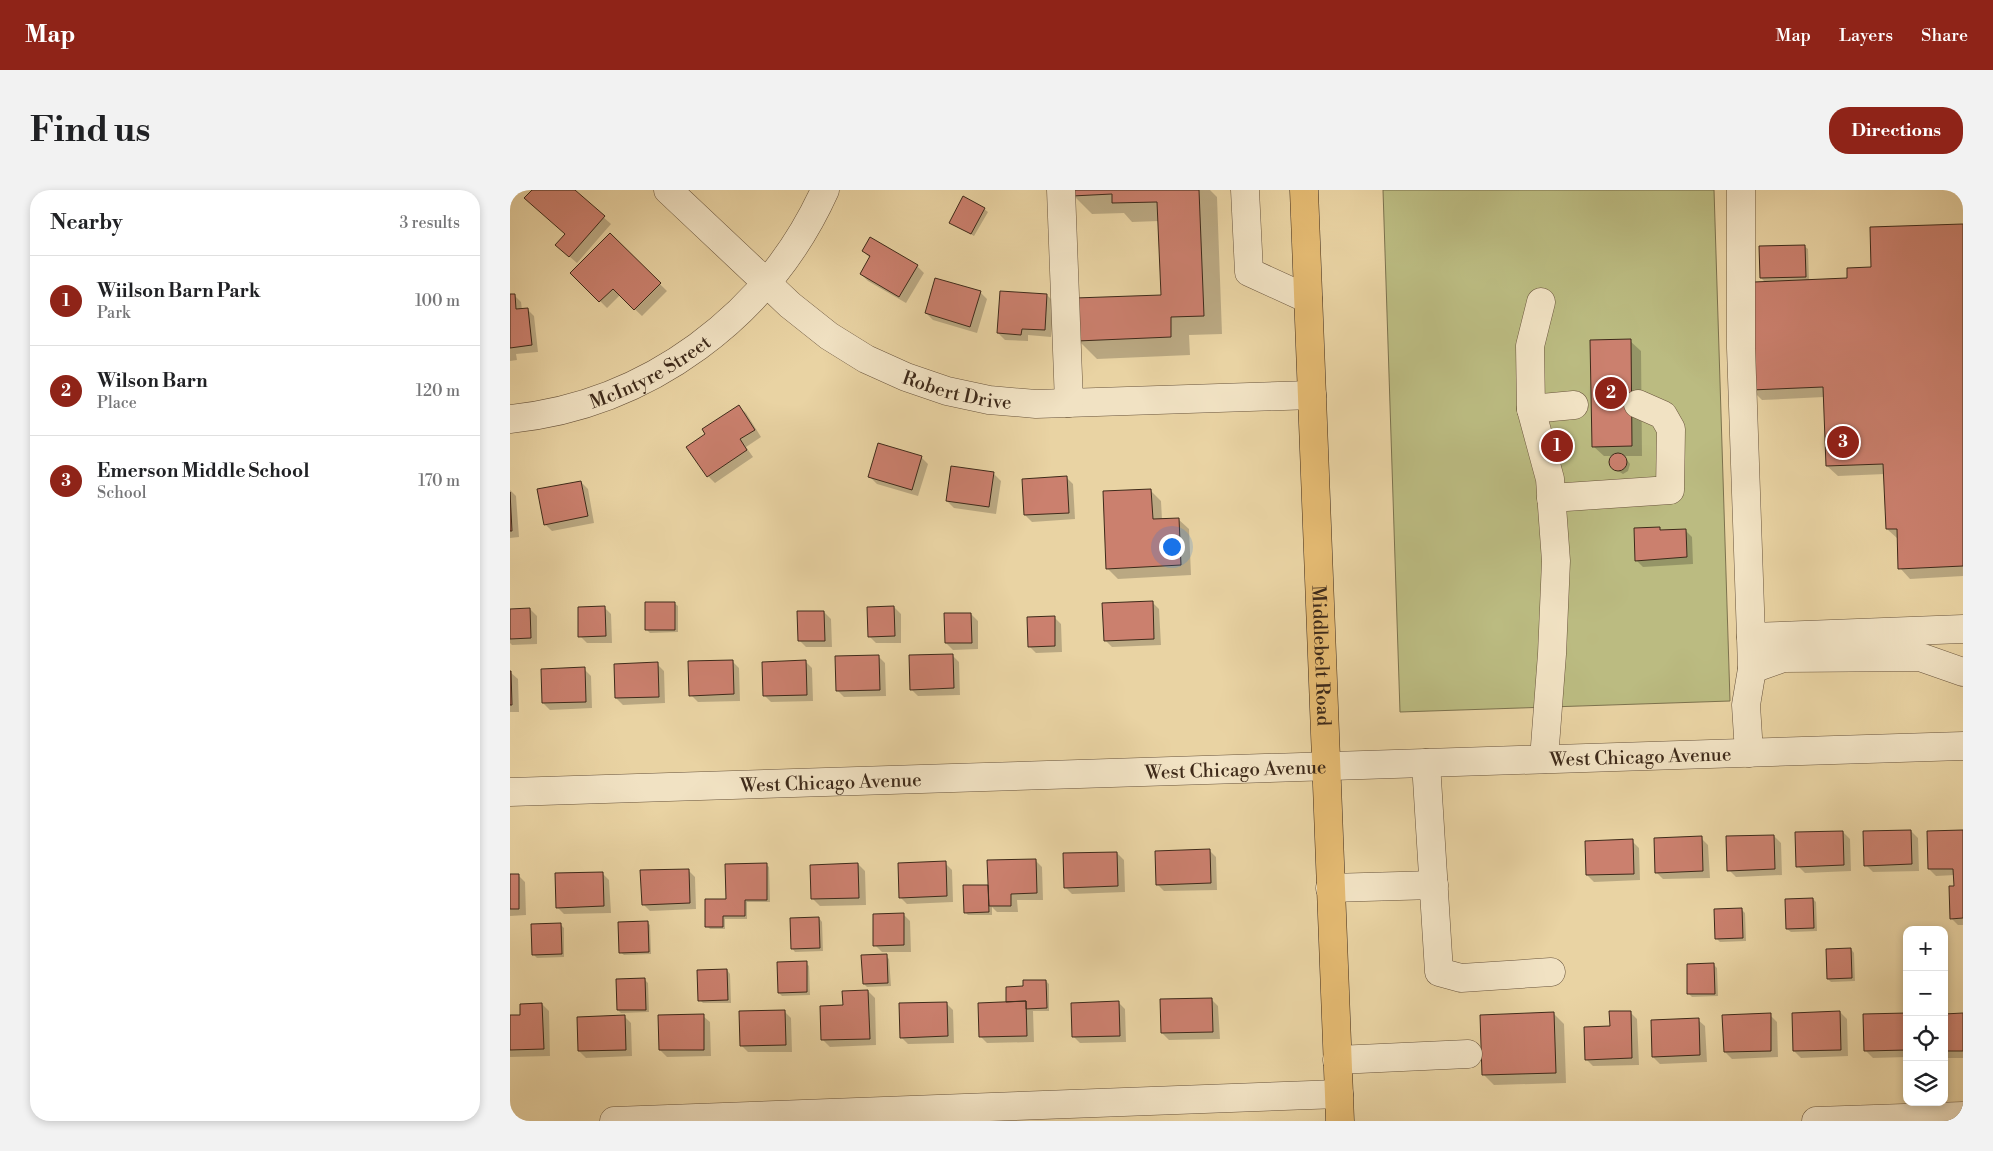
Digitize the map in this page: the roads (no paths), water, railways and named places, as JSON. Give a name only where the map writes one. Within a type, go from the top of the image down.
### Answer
[{"type":"main road","name":"Middlebelt Road","points":[[1304,190],[1340,1121]]},
{"type":"street","name":"Robert Drive","points":[[668,190],[795,309],[829,336],[866,359],[906,377],[947,391],[989,400],[1036,404],[1312,395]]},
{"type":"street","name":"McIntyre Street","points":[[510,419],[560,411],[602,398],[662,370],[690,352],[742,311],[790,254],[802,236],[825,190]]},
{"type":"street","points":[[1061,190],[1069,403]]},
{"type":"street","points":[[1246,190],[1249,272],[1308,300]]},
{"type":"street","points":[[1743,194],[1741,348],[1752,669],[1746,705],[1749,753]]},
{"type":"street","points":[[1541,302],[1530,346],[1531,408],[1550,479],[1556,564],[1552,654],[1544,760]]},
{"type":"street","points":[[1551,498],[1670,490],[1671,429],[1663,415],[1638,404]]},
{"type":"street","points":[[1531,408],[1574,405]]},
{"type":"street","points":[[1751,636],[1963,629]]},
{"type":"street","points":[[1752,669],[1783,658],[1920,657],[1963,672]]},
{"type":"street","name":"West Chicago Avenue","points":[[510,792],[1963,746]]},
{"type":"street","points":[[1426,763],[1439,972],[1461,978],[1551,972]]},
{"type":"street","points":[[1330,888],[1434,886]]},
{"type":"street","points":[[1337,1060],[1468,1054]]},
{"type":"street","points":[[614,1121],[1338,1094]]},
{"type":"street","points":[[1816,1121],[1963,1116]]},
{"type":"place","name":"Wilson Barn","points":[[1611,393]]},
{"type":"place","name":"Emerson Middle School","points":[[1843,442]]},
{"type":"place","name":"Wiilson Barn Park","points":[[1557,446]]}]
